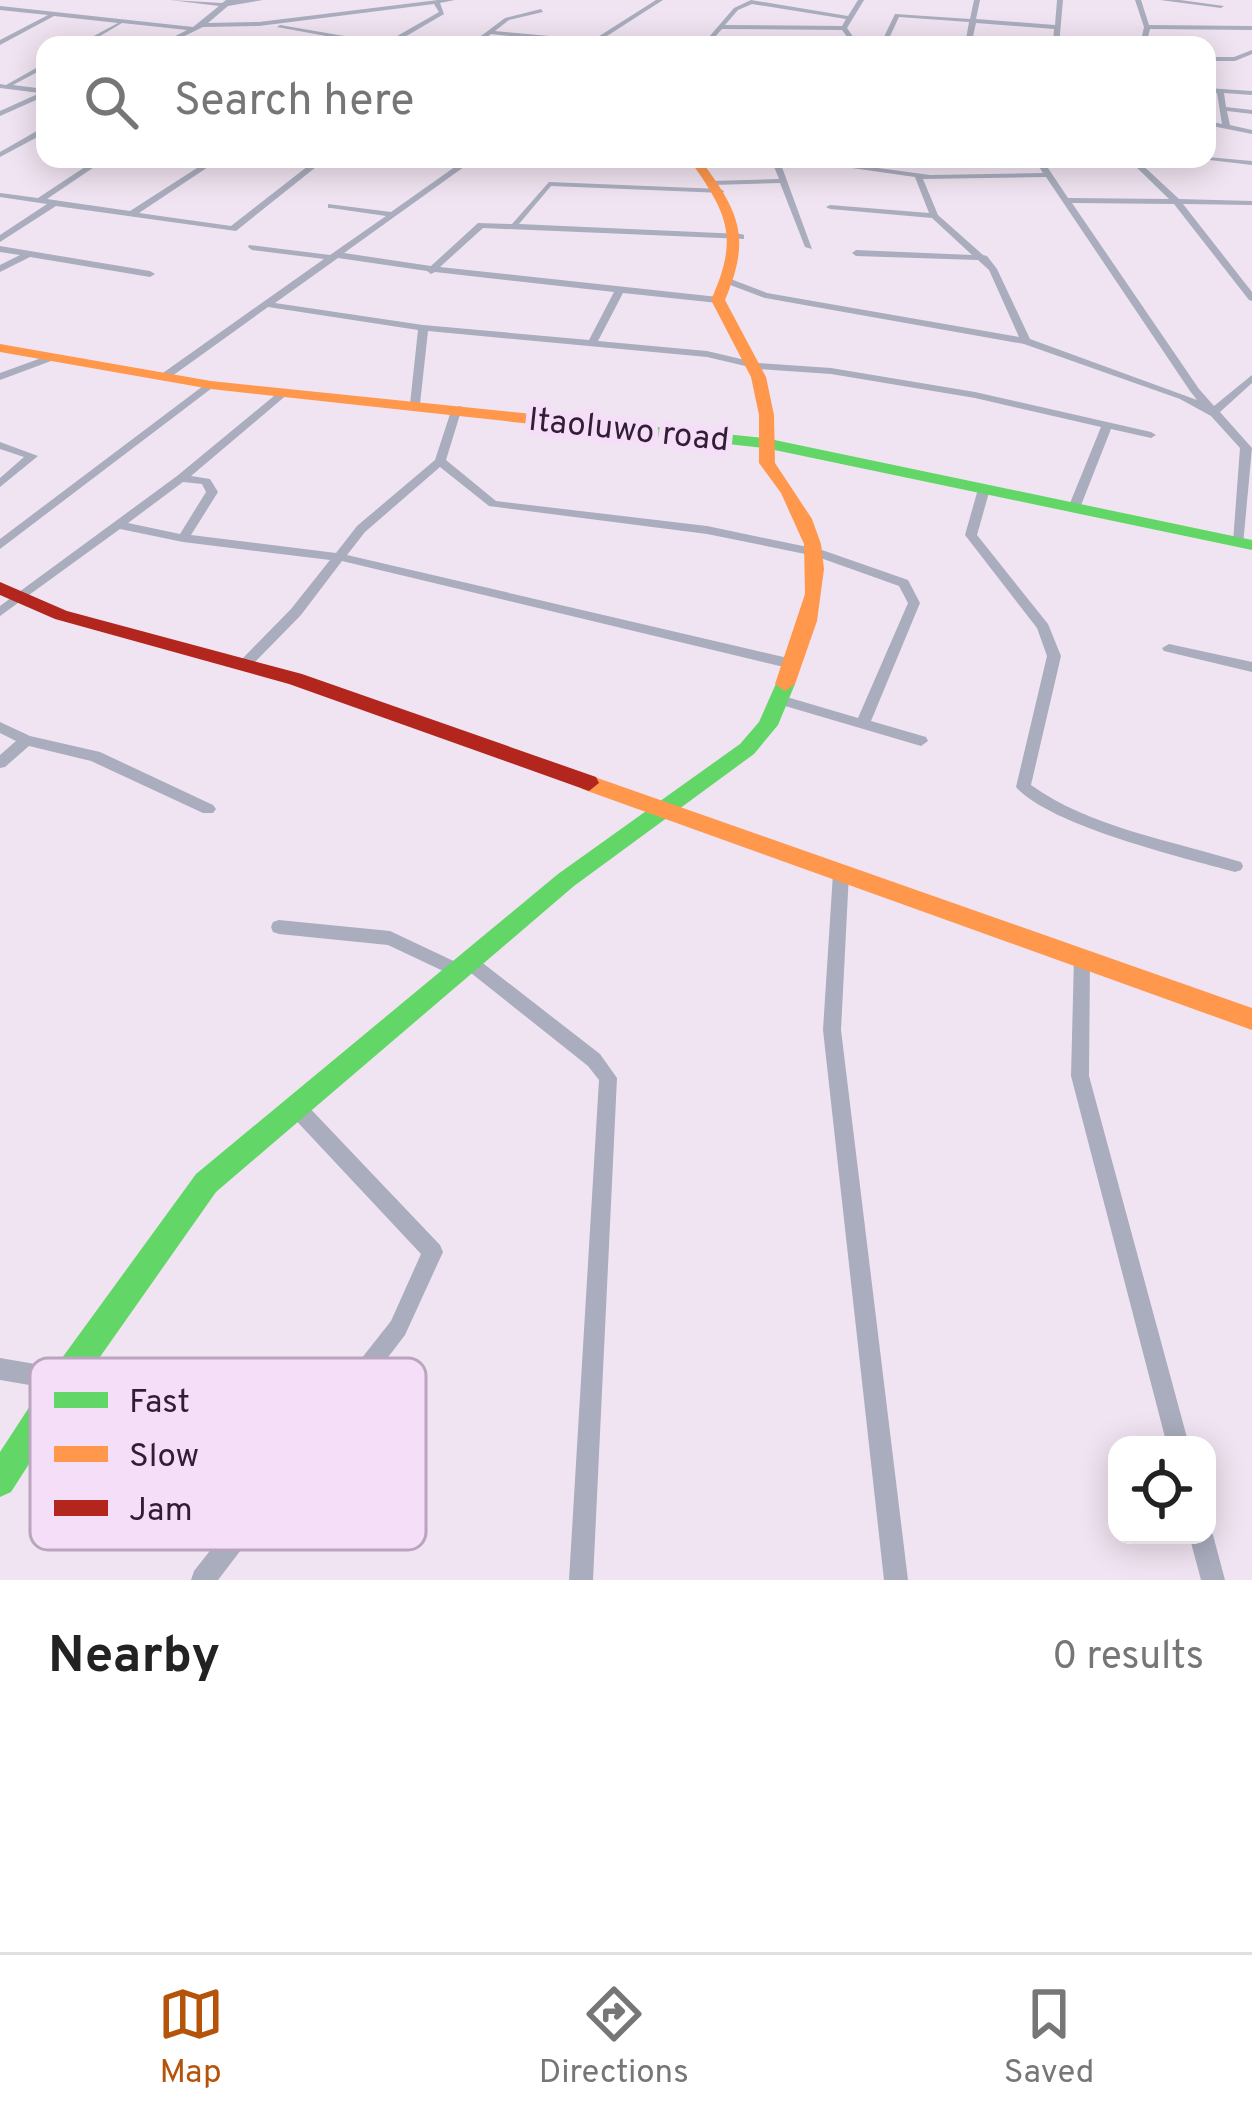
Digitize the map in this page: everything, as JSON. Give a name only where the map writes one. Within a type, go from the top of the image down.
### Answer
[{"type":"street","points":[[173,0],[260,0]]},
{"type":"street","points":[[0,8],[198,27],[452,0]]},
{"type":"street","points":[[603,36],[660,0]]},
{"type":"street","points":[[844,28],[862,0]]},
{"type":"street","points":[[970,36],[977,0]]},
{"type":"street","points":[[1056,36],[1060,0]]},
{"type":"street","points":[[1138,0],[1147,27],[1145,36]]},
{"type":"street","points":[[1162,0],[1221,3],[1217,22],[1236,28]]},
{"type":"street","points":[[713,36],[736,9],[753,1],[850,18]]},
{"type":"street","points":[[402,36],[442,13],[436,2]]},
{"type":"street","points":[[181,36],[227,3]]},
{"type":"street","points":[[484,36],[507,20],[541,11]]},
{"type":"street","points":[[0,40],[54,14]]},
{"type":"street","points":[[888,36],[897,15],[1057,27]]},
{"type":"street","points":[[98,36],[123,23]]},
{"type":"street","points":[[259,24],[332,36]]},
{"type":"street","points":[[722,26],[844,28]]},
{"type":"street","points":[[1147,27],[1252,28]]},
{"type":"street","points":[[844,28],[850,36]]},
{"type":"street","points":[[490,32],[527,36]]},
{"type":"street","points":[[1230,60],[1252,52]]},
{"type":"street","points":[[1216,59],[1252,65]]},
{"type":"street","points":[[3,86],[36,70]]},
{"type":"street","points":[[3,86],[36,92]]},
{"type":"street","points":[[1216,91],[1252,93]]},
{"type":"street","points":[[1220,91],[1227,109],[1226,126]]},
{"type":"street","points":[[0,114],[36,96]]},
{"type":"street","points":[[1227,109],[1252,112]]},
{"type":"street","points":[[1216,124],[1252,132]]},
{"type":"street","points":[[0,154],[36,135]]},
{"type":"street","points":[[1216,160],[1252,163]]},
{"type":"street","points":[[39,201],[88,168]]},
{"type":"street","points":[[132,214],[202,168]]},
{"type":"street","points":[[0,195],[233,229],[311,168]]},
{"type":"street","points":[[164,377],[457,168]]},
{"type":"street","points":[[701,168],[741,237],[739,261],[723,291]]},
{"type":"street","points":[[779,168],[808,247]]},
{"type":"street","points":[[866,168],[914,174],[1049,175]]},
{"type":"street","points":[[910,168],[934,216],[984,258],[1026,341]]},
{"type":"street","points":[[1045,168],[1213,413],[1246,448],[1246,543]]},
{"type":"street","points":[[1141,168],[1176,201],[1252,298]]},
{"type":"street","points":[[516,224],[549,184],[716,187],[783,181]]},
{"type":"street","points":[[1066,200],[1252,203]]},
{"type":"street","points":[[0,239],[54,203]]},
{"type":"street","points":[[332,206],[391,214]]},
{"type":"street","points":[[830,207],[934,216]]},
{"type":"street","points":[[431,271],[474,226],[516,224],[741,237]]},
{"type":"street","points":[[253,247],[431,271],[620,289],[765,295],[1026,341],[1172,392],[1213,413]]},
{"type":"street","points":[[0,250],[150,274]]},
{"type":"street","points":[[856,253],[984,258]]},
{"type":"street","points":[[0,269],[28,254]]},
{"type":"street","points":[[592,344],[620,289]]},
{"type":"street","points":[[81,1358],[206,1183],[566,880],[760,737],[780,700],[805,633],[818,553],[801,504],[767,464],[770,421],[758,366],[723,291]]},
{"type":"street","points":[[271,305],[422,328],[706,354],[758,366],[831,371],[955,392],[1151,435]]},
{"type":"street","points":[[415,404],[422,328]]},
{"type":"street","name":"Itaoluwo road","points":[[0,348],[212,385],[765,443],[1246,543]]},
{"type":"street","points":[[0,377],[47,359]]},
{"type":"street","points":[[1213,413],[1252,378]]},
{"type":"street","points":[[0,545],[212,385]]},
{"type":"street","points":[[0,612],[10,592],[119,525],[284,393]]},
{"type":"street","points":[[244,664],[361,530],[440,461],[457,408]]},
{"type":"street","points":[[1074,508],[1107,425]]},
{"type":"street","points":[[0,445],[32,456],[0,484]]},
{"type":"street","points":[[440,461],[493,504],[707,530],[818,553],[894,578],[911,590],[914,603],[864,721]]},
{"type":"street","points":[[182,478],[206,482],[212,492],[183,538]]},
{"type":"street","points":[[984,489],[971,535],[1043,627],[1054,656],[1023,787],[1042,800],[1139,837],[1235,866]]},
{"type":"street","points":[[119,525],[183,538],[340,557],[792,664]]},
{"type":"street","points":[[10,592],[61,615],[244,664],[663,808],[1252,1019]]},
{"type":"street","points":[[1169,648],[1252,668]]},
{"type":"street","points":[[780,700],[921,741]]},
{"type":"street","points":[[0,728],[26,740],[95,756],[208,809]]},
{"type":"street","points":[[0,763],[26,740]]},
{"type":"street","points":[[841,873],[832,1030],[896,1580]]},
{"type":"street","points":[[279,927],[390,938],[463,967],[594,1060],[608,1078],[581,1580]]},
{"type":"street","points":[[1082,958],[1080,1076],[1176,1436]]},
{"type":"street","points":[[296,1107],[434,1252],[398,1328],[375,1358]]},
{"type":"street","points":[[0,1369],[30,1374]]},
{"type":"street","points":[[0,1481],[30,1434]]},
{"type":"street","points":[[1203,1544],[1213,1580]]},
{"type":"street","points":[[203,1580],[226,1550]]},
{"type":"traffic: fast","points":[[541,420],[765,443],[1252,545]]},
{"type":"traffic: fast","points":[[81,1358],[206,1183],[566,880],[747,749],[768,725],[785,684]]},
{"type":"traffic: fast","points":[[0,1481],[30,1434]]},
{"type":"traffic: slow","points":[[700,168],[728,211],[735,241],[734,258],[718,300],[759,377],[767,415],[767,463],[789,492],[813,544],[814,594],[785,684]]},
{"type":"traffic: slow","points":[[0,348],[211,385],[541,420]]},
{"type":"traffic: slow","points":[[589,783],[1252,1019]]},
{"type":"traffic: jam","points":[[0,588],[61,615],[295,679],[589,783]]}]
